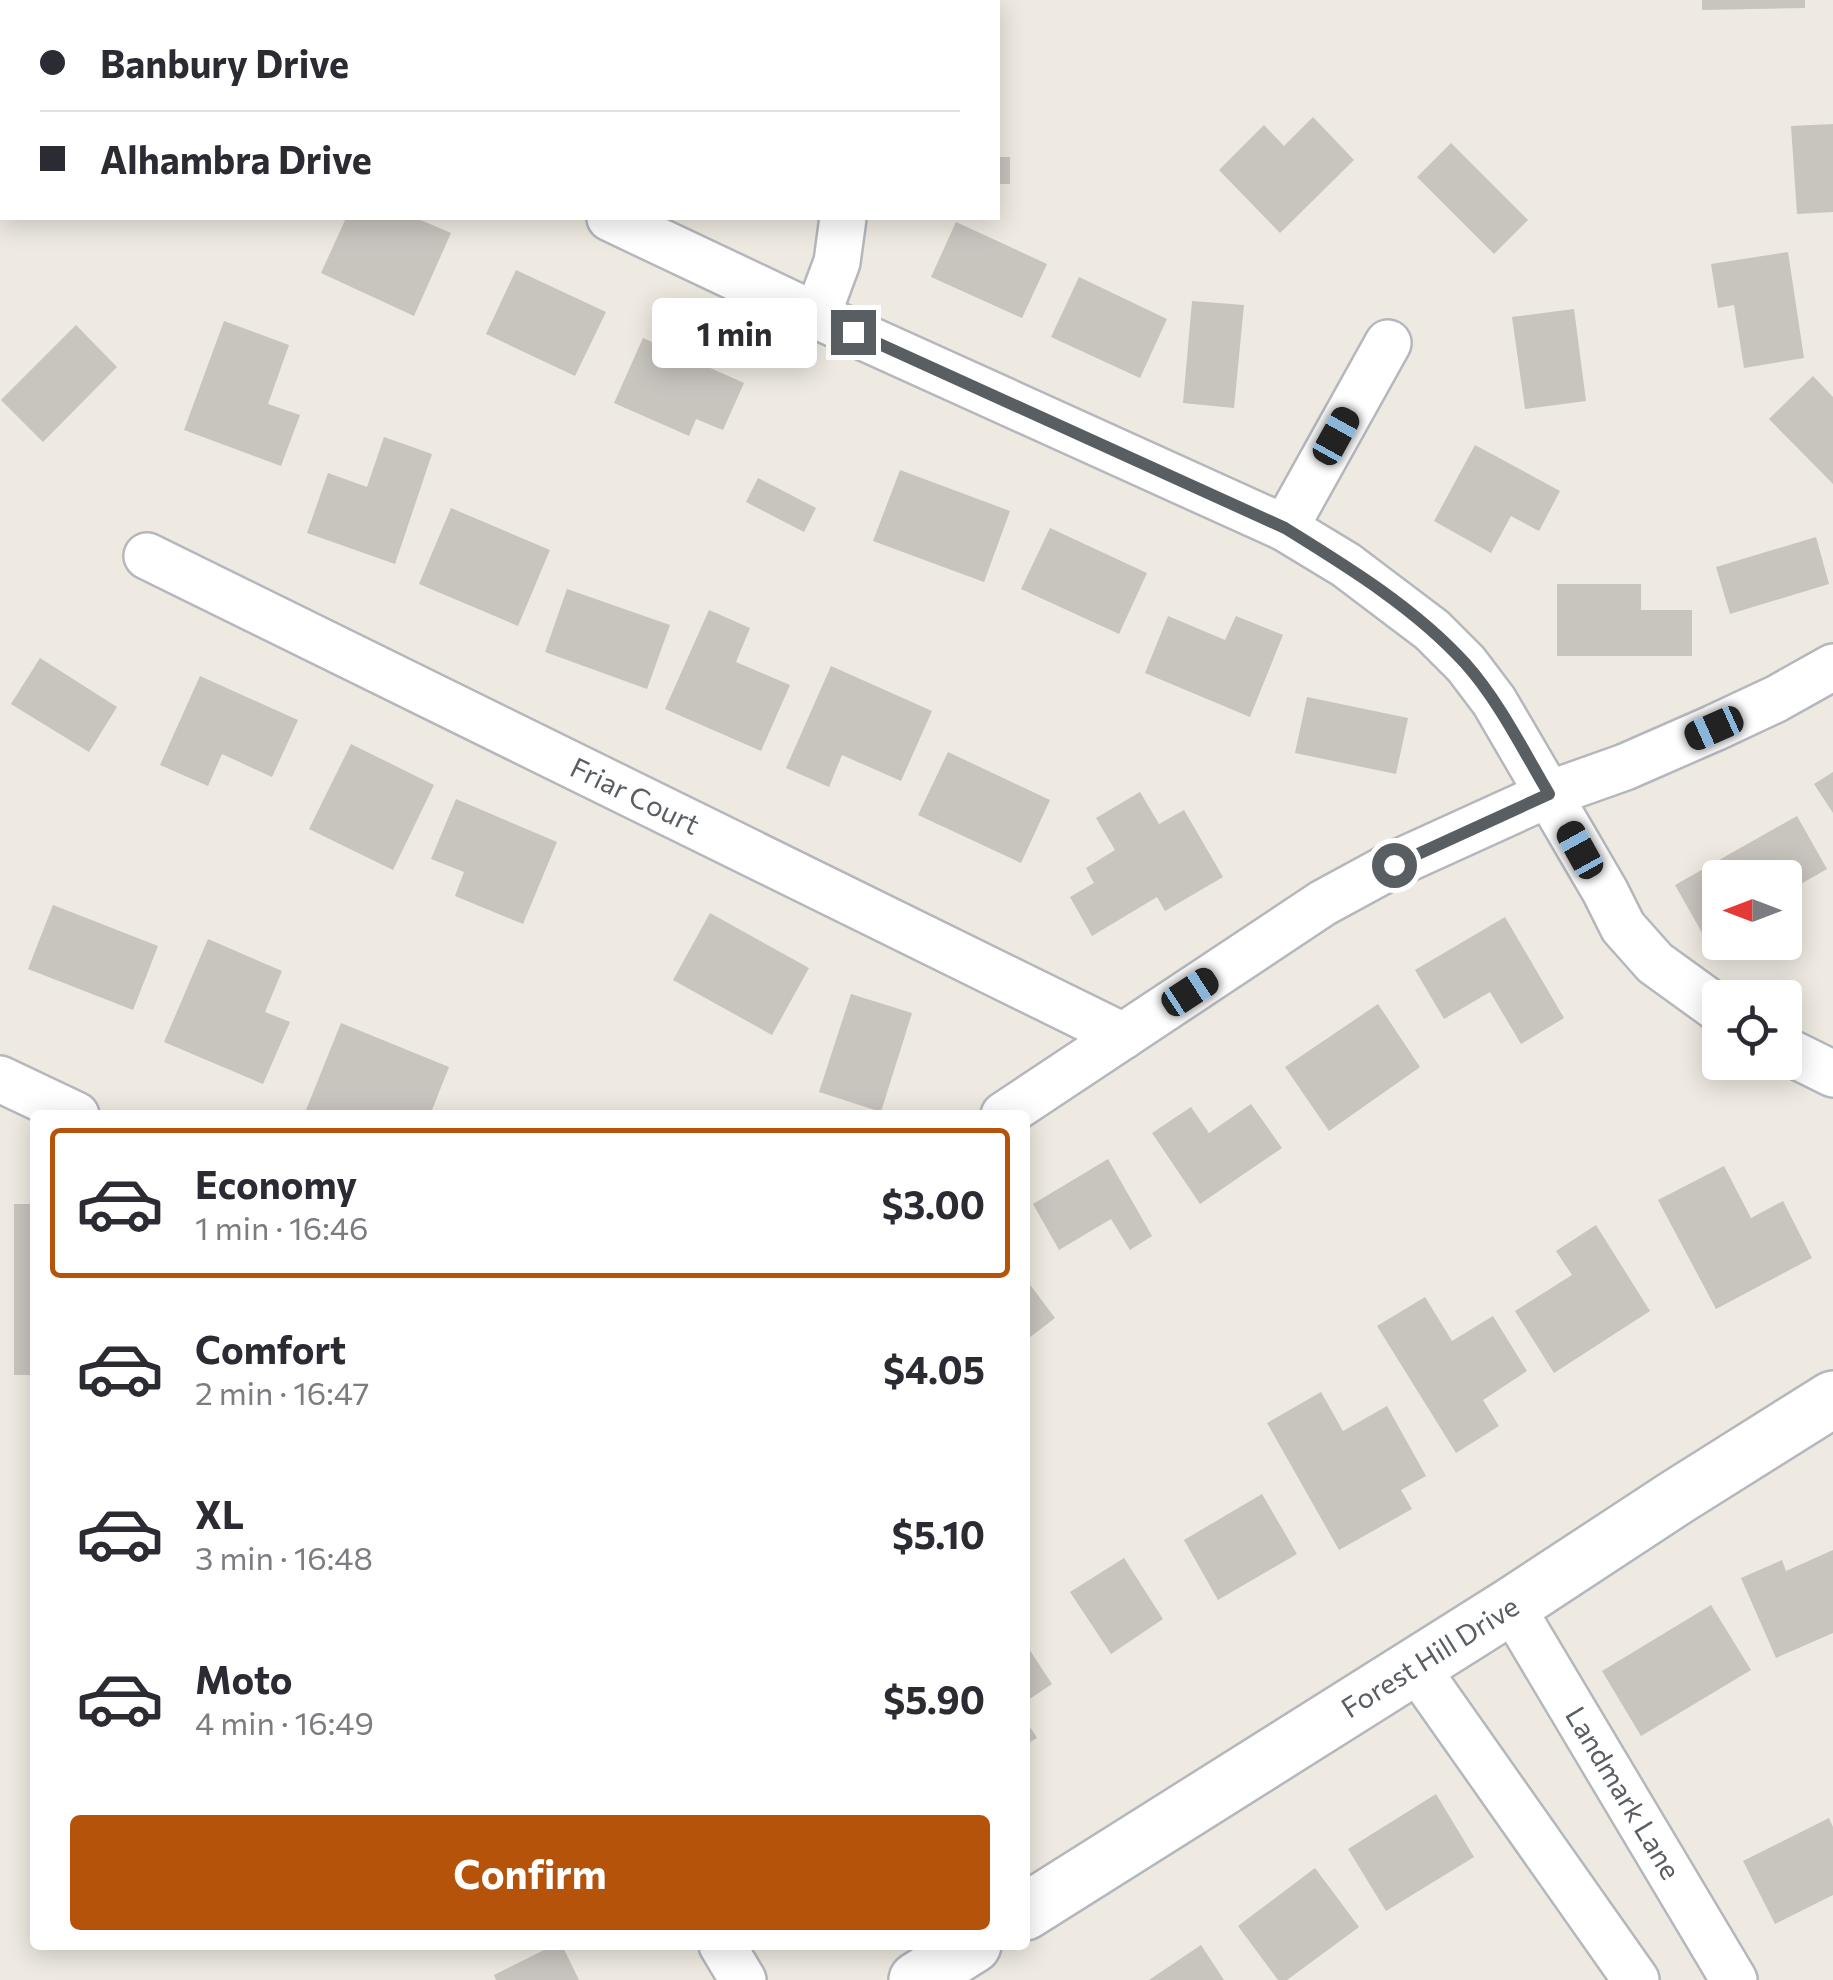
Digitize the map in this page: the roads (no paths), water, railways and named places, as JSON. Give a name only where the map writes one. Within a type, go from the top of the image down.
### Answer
[{"type":"street","points":[[614,220],[1285,528],[1346,565],[1432,630],[1466,664],[1494,701],[1623,927],[1655,963],[1702,997]]},
{"type":"street","points":[[817,316],[838,262],[843,220]]},
{"type":"street","points":[[1285,528],[1388,343]]},
{"type":"street","name":"Friar Court","points":[[147,556],[1123,1036]]},
{"type":"street","points":[[1012,1110],[1323,903],[1394,865],[1549,794],[1714,728],[1833,667]]},
{"type":"street","points":[[1802,1058],[1833,1074]]},
{"type":"street","points":[[0,1079],[65,1110]]},
{"type":"street","name":"Forest Hill Drive","points":[[1030,1909],[1833,1399]]},
{"type":"street","name":"Landmark Lane","points":[[1511,1606],[1734,1980]]},
{"type":"street","points":[[1415,1666],[1636,1980]]},
{"type":"street","points":[[725,1950],[743,1980]]},
{"type":"street","points":[[917,1980],[964,1950]]}]
